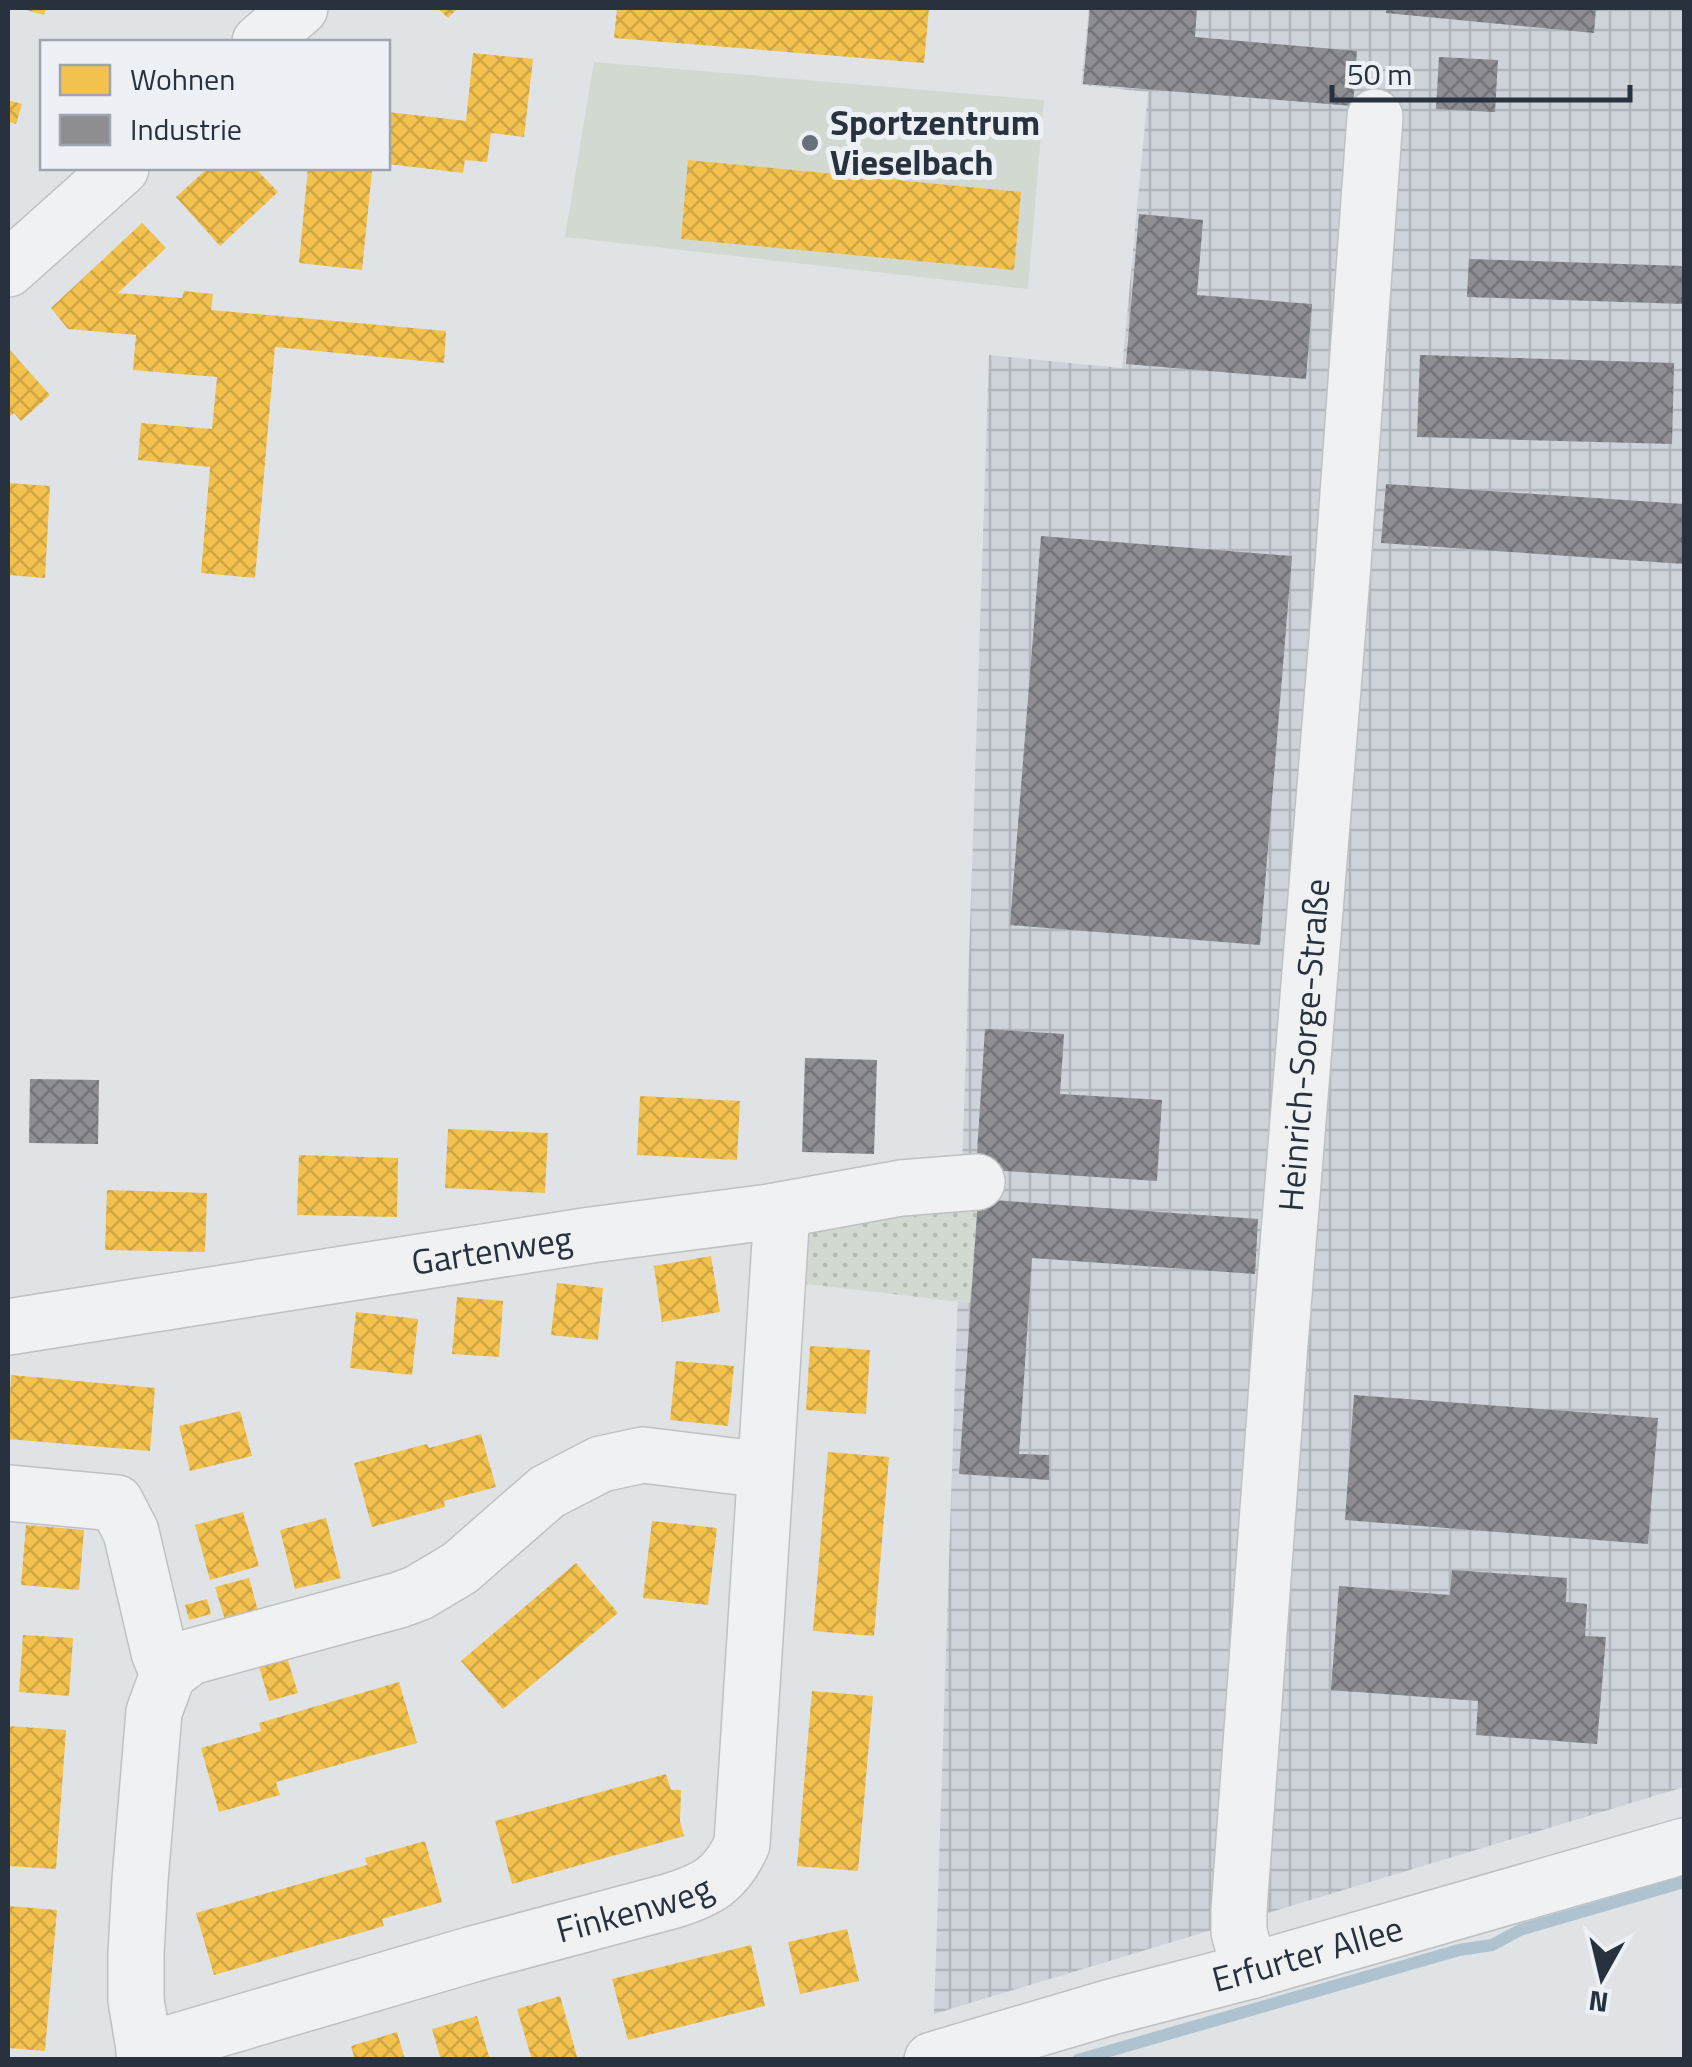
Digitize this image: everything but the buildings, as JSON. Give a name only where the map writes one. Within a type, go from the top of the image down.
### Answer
[{"type":"street","points":[[262,40],[300,8]]},
{"type":"street","name":"Heinrich-Sorge-Straße","points":[[1250,1971],[1239,1932],[1239,1910],[1375,117]]},
{"type":"street","points":[[8,269],[119,170]]},
{"type":"street","name":"Gartenweg","points":[[8,1327],[782,1210],[901,1188],[977,1182]]},
{"type":"street","name":"Finkenweg","points":[[168,1674],[154,1712],[140,1880],[136,2000],[145,2055],[473,1954],[671,1901],[717,1881],[733,1865],[742,1844],[782,1210]]},
{"type":"street","points":[[8,1493],[116,1503],[131,1532],[159,1652],[168,1674],[190,1658],[418,1592],[460,1568],[547,1492],[601,1464],[643,1454],[764,1470]]},
{"type":"street","name":"Erfurter Allee","points":[[932,2060],[1684,1846]]},
{"type":"shaded area","points":[[1089,8],[1684,8],[1684,1787],[934,2014],[989,355],[1122,368],[1148,92],[1081,85]]},
{"type":"shaded area","name":"Sportzentrum Vieselbach","points":[[594,62],[1044,100],[1028,289],[565,237]]},
{"type":"shaded area","points":[[978,1199],[970,1303],[806,1284],[810,1219]]},
{"type":"waterway","points":[[1078,2060],[1459,1950],[1492,1945],[1520,1930],[1684,1882]]},
{"type":"place","name":"Sportzentrum Vieselbach","points":[[810,143]]}]
